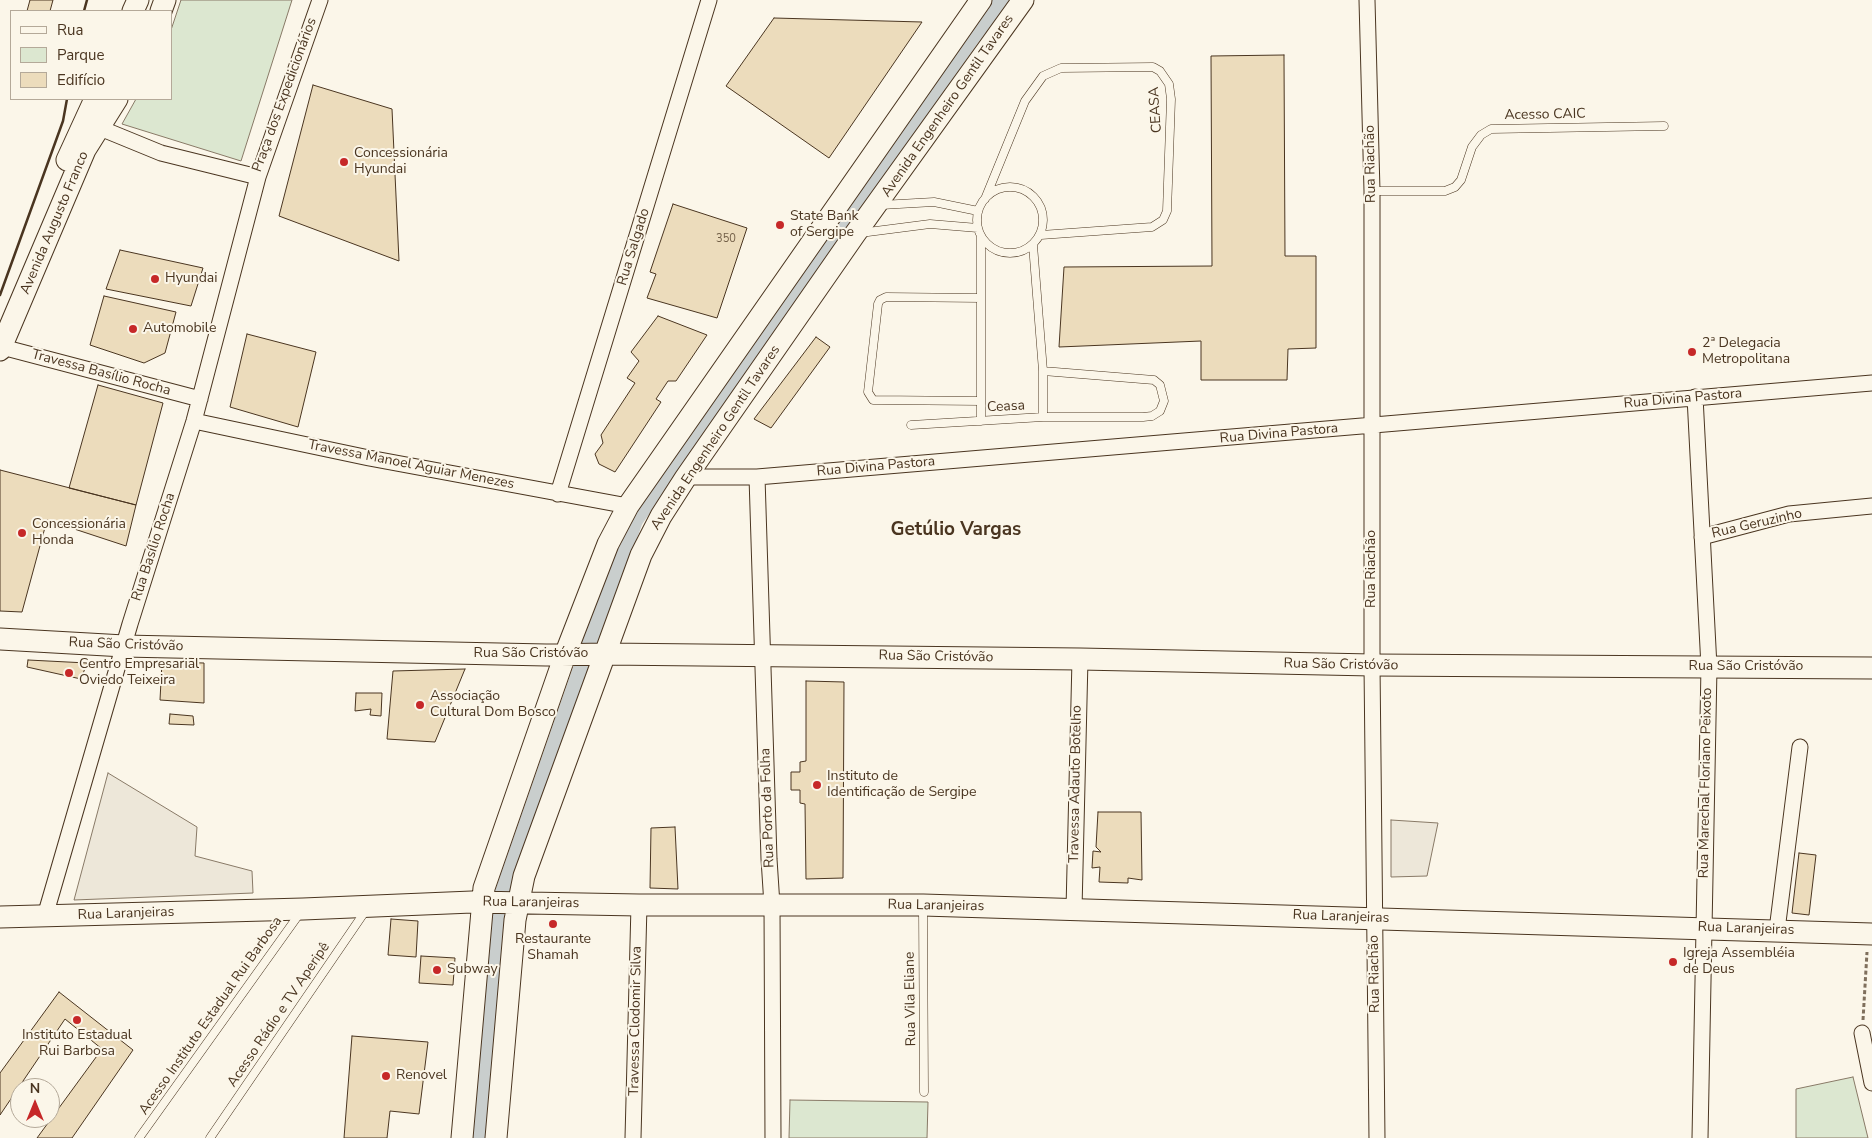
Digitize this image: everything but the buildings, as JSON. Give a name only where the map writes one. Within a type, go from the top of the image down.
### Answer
[{"type":"main road","points":[[462,1138],[485,902],[484,888],[608,544],[628,506],[981,0]]},
{"type":"main road","name":"Avenida Engenheiro Gentil Tavares","points":[[496,1138],[516,902],[641,555],[661,516],[686,477],[855,234],[1023,0]]},
{"type":"main road","name":"Avenida Augusto Franco","points":[[0,324],[75,140],[95,100]]},
{"type":"main road","name":"Avenida Augusto Franco","points":[[1,348],[85,150],[116,100]]},
{"type":"main road","name":"Rua São Cristóvão","points":[[0,640],[124,646],[567,655],[764,655],[1372,665],[1872,668]]},
{"type":"main road","name":"Rua Laranjeiras","points":[[0,917],[485,902],[639,905],[923,905],[1703,927],[1870,934]]},
{"type":"street","name":"Praça dos Expedicionários","points":[[100,128],[161,153],[258,177],[320,0]]},
{"type":"street","name":"Rua Salgado","points":[[558,494],[709,0]]},
{"type":"street","name":"Rua Riachão","points":[[1367,0],[1372,191],[1372,665],[1377,1138]]},
{"type":"street","name":"Rua Basílio Rocha","points":[[45,916],[124,646],[194,421],[258,177]]},
{"type":"street","name":"Travessa Basílio Rocha","points":[[1,348],[200,399]]},
{"type":"street","name":"Rua Divina Pastora","points":[[686,477],[757,477],[1872,383]]},
{"type":"street","name":"Rua Marechal Floriano Peixoto","points":[[1695,397],[1709,667],[1700,1138]]},
{"type":"street","name":"Travessa Manoel Aguiar Menezes","points":[[194,421],[369,458],[628,506]]},
{"type":"street","name":"Rua Porto da Folha","points":[[757,477],[772,905],[773,1138]]},
{"type":"street","name":"Rua Geruzinho","points":[[1702,537],[1789,514],[1872,506]]},
{"type":"street","name":"Travessa Adauto Botelho","points":[[1074,909],[1080,659]]},
{"type":"street","points":[[1777,930],[1800,747]]},
{"type":"street","name":"Travessa Clodomir Silva","points":[[633,1138],[639,905]]},
{"type":"street","points":[[1862,1034],[1872,1083]]},
{"type":"lane","name":"CEASA","points":[[985,199],[1024,101],[1043,76],[1061,68],[1153,67],[1160,71],[1169,84],[1171,99],[1167,211],[1163,220],[1152,227],[1041,235]]},
{"type":"lane","name":"Acesso CAIC","points":[[1372,191],[1445,191],[1455,187],[1461,180],[1472,147],[1481,135],[1491,128],[1664,126]]},
{"type":"lane","points":[[877,205],[934,202],[978,211],[985,199],[998,189],[1005,187],[1021,188],[1040,203],[1044,223],[1041,235],[1033,245],[1021,252],[1002,252],[990,246],[981,236]]},
{"type":"lane","name":"Ceasa","points":[[978,211],[978,228],[981,236],[981,421],[1043,417],[1043,371],[1033,245]]},
{"type":"lane","points":[[855,234],[930,224],[978,228]]},
{"type":"lane","points":[[981,298],[886,297],[880,300],[868,392],[873,400],[981,401]]},
{"type":"lane","points":[[1043,371],[1154,380],[1160,385],[1164,401],[1160,411],[1152,416],[1043,417]]},
{"type":"lane","points":[[911,425],[981,421]]},
{"type":"lane","name":"Rua Vila Eliane","points":[[923,905],[924,1092]]},
{"type":"lane","name":"Acesso Rádio e TV Aperipê","points":[[210,1138],[368,906]]},
{"type":"lane","name":"Acesso Instituto Estadual Rui Barbosa","points":[[139,1138],[303,909]]},
{"type":"path","points":[[1862,1034],[1870,934]]},
{"type":"green space","points":[[181,0],[292,0],[241,161],[122,124],[135,100],[172,100],[172,27]]},
{"type":"green space","points":[[1853,1077],[1868,1138],[1796,1138],[1796,1089]]},
{"type":"green space","points":[[790,1100],[928,1102],[927,1138],[789,1138]]},
{"type":"shaded area","points":[[108,773],[197,827],[195,856],[252,871],[253,893],[74,900]]},
{"type":"shaded area","points":[[1391,820],[1438,823],[1427,876],[1391,877]]},
{"type":"waterway","points":[[478,1138],[496,915],[634,520],[971,37],[1001,0]]},
{"type":"wall","points":[[84,10],[87,0]]},
{"type":"wall","points":[[0,295],[63,121],[67,100]]},
{"type":"place","name":"Concessionária Hyundai","points":[[344,162]]},
{"type":"place","name":"State Bank of Sergipe","points":[[780,225]]},
{"type":"place","name":"Hyundai","points":[[155,279]]},
{"type":"place","name":"Automobile","points":[[133,329]]},
{"type":"place","name":"2ª Delegacia Metropolitana","points":[[1692,352]]},
{"type":"place","name":"Concessionária Honda","points":[[22,533]]},
{"type":"place","name":"Centro Empresarial Oviedo Teixeira","points":[[69,673]]},
{"type":"place","name":"Associação Cultural Dom Bosco","points":[[420,705]]},
{"type":"place","name":"Instituto de Identificação de Sergipe","points":[[817,785]]},
{"type":"place","name":"Restaurante Shamah","points":[[553,924]]},
{"type":"place","name":"Igreja Assembléia de Deus","points":[[1673,962]]},
{"type":"place","name":"Subway","points":[[437,970]]},
{"type":"place","name":"Instituto Estadual Rui Barbosa","points":[[77,1020]]},
{"type":"place","name":"Renovel","points":[[386,1076]]},
{"type":"district","name":"Getúlio Vargas","points":[[956,530]]}]
